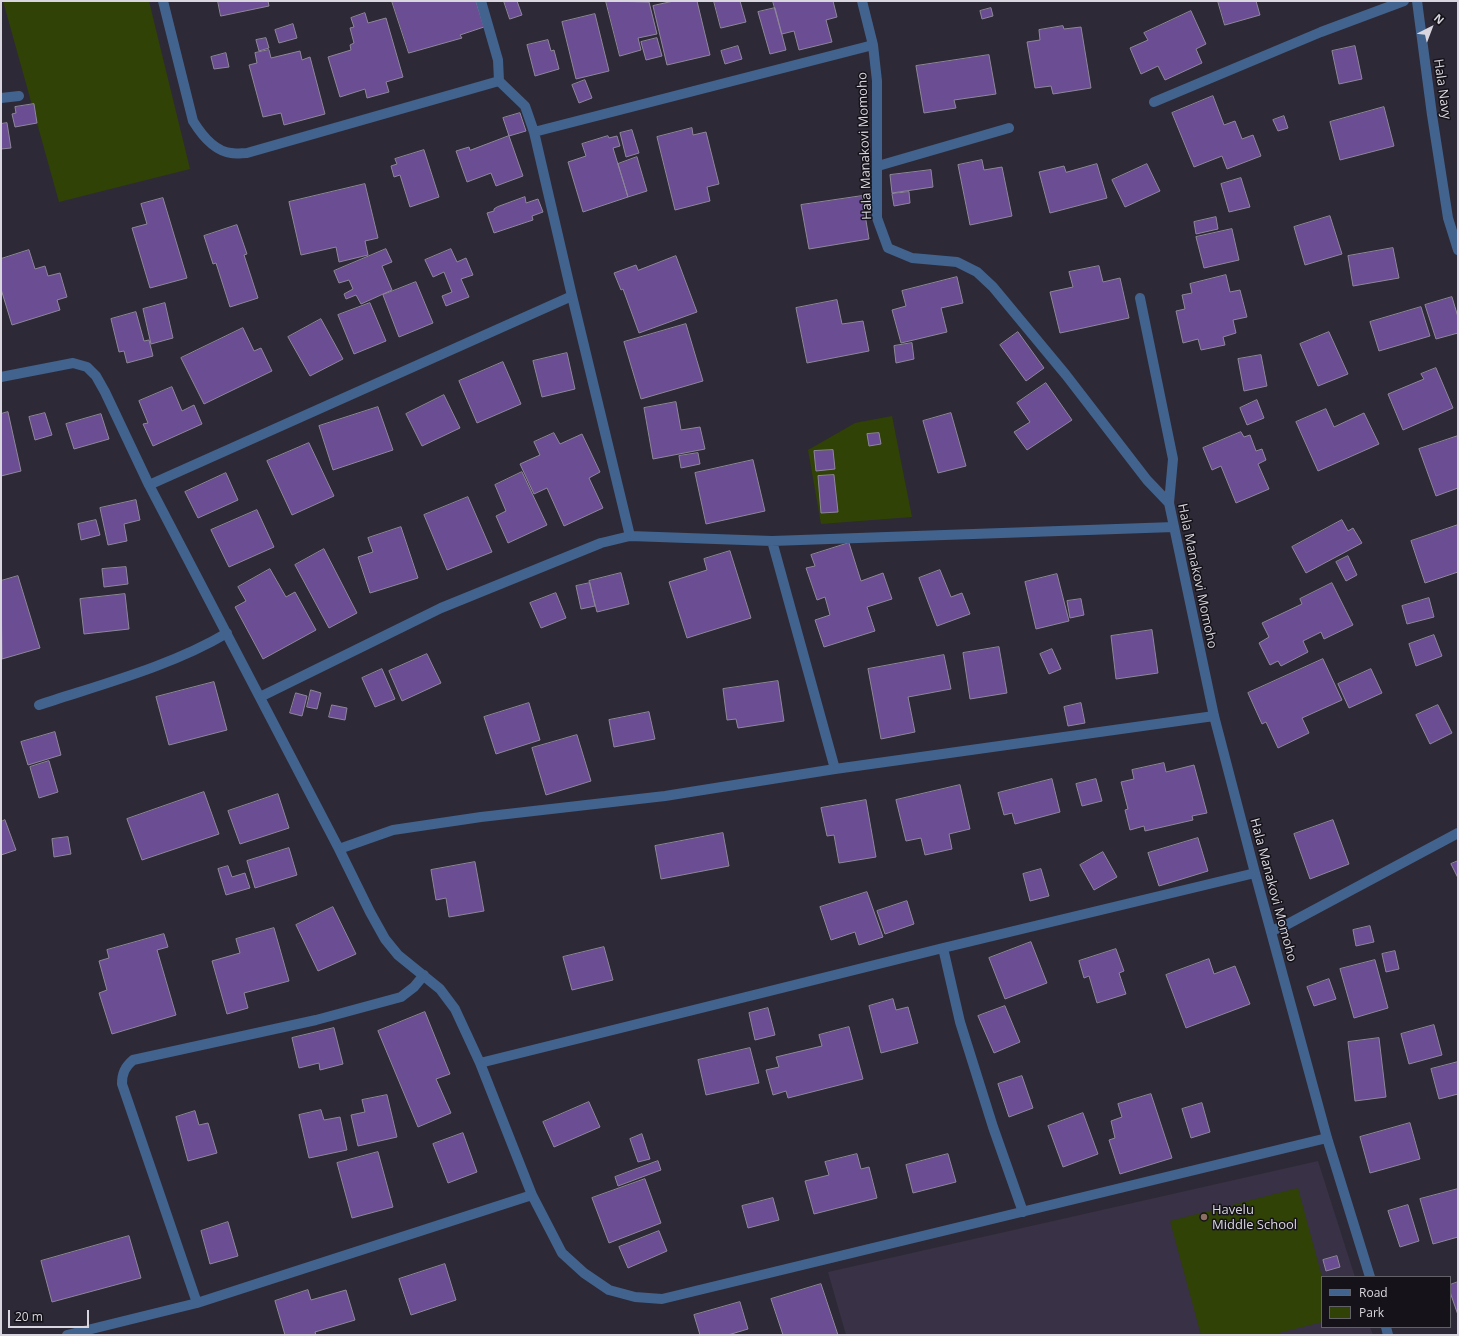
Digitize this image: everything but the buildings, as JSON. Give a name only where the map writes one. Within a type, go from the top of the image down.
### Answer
[{"type":"street","points":[[163,1],[193,121],[202,135],[214,145],[229,153],[247,153],[499,81]]},
{"type":"street","points":[[481,1],[498,60],[499,81],[525,106],[534,132],[630,536]]},
{"type":"street","name":"Hala Manakovi Momoho","points":[[862,1],[874,45],[877,80],[877,218],[888,248],[912,258],[957,262],[977,272],[988,282],[1066,375],[1147,480],[1170,503],[1214,716],[1326,1138],[1370,1276]]},
{"type":"street","points":[[1154,102],[1321,32],[1404,1]]},
{"type":"street","name":"Hala Navy","points":[[1417,1],[1432,115],[1453,217],[1458,250]]},
{"type":"street","points":[[534,132],[874,45]]},
{"type":"street","points":[[1,98],[19,96]]},
{"type":"street","points":[[878,166],[1009,128]]},
{"type":"street","points":[[149,485],[572,296]]},
{"type":"street","points":[[1140,298],[1172,459],[1170,503]]},
{"type":"street","points":[[1,377],[73,363],[87,367],[96,376],[149,485],[339,849],[370,912],[386,939],[398,955],[424,975],[440,990],[455,1009],[480,1063],[532,1195],[562,1253],[584,1273],[609,1290],[635,1297],[662,1299],[1326,1138]]},
{"type":"street","points":[[260,697],[441,608],[601,543],[630,536],[772,541],[1174,527]]},
{"type":"street","points":[[772,541],[835,769]]},
{"type":"street","points":[[39,705],[148,669],[209,644],[227,633]]},
{"type":"street","points":[[339,849],[393,830],[481,817],[665,796],[835,769],[1214,716]]},
{"type":"street","points":[[1271,931],[1286,925],[1458,833]]},
{"type":"street","points":[[480,1063],[943,948],[1255,873]]},
{"type":"street","points":[[943,948],[960,1022],[993,1128],[1023,1212]]},
{"type":"street","points":[[196,1303],[122,1084],[122,1075],[126,1067],[133,1060],[316,1020],[401,997],[414,987],[424,975]]},
{"type":"street","points":[[68,1335],[196,1303],[532,1195]]},
{"type":"shaded area","name":"Havelu Middle School","points":[[1318,1161],[1355,1276],[1321,1276],[1321,1328],[1370,1328],[1373,1335],[846,1335],[828,1272]]},
{"type":"green space","points":[[3,1],[149,1],[190,169],[59,202]]},
{"type":"green space","points":[[892,416],[912,517],[821,524],[808,450],[855,423]]},
{"type":"green space","points":[[1298,1188],[1322,1276],[1321,1322],[1271,1335],[1201,1335],[1170,1221]]},
{"type":"place","name":"Havelu Middle School","points":[[1204,1217]]}]
